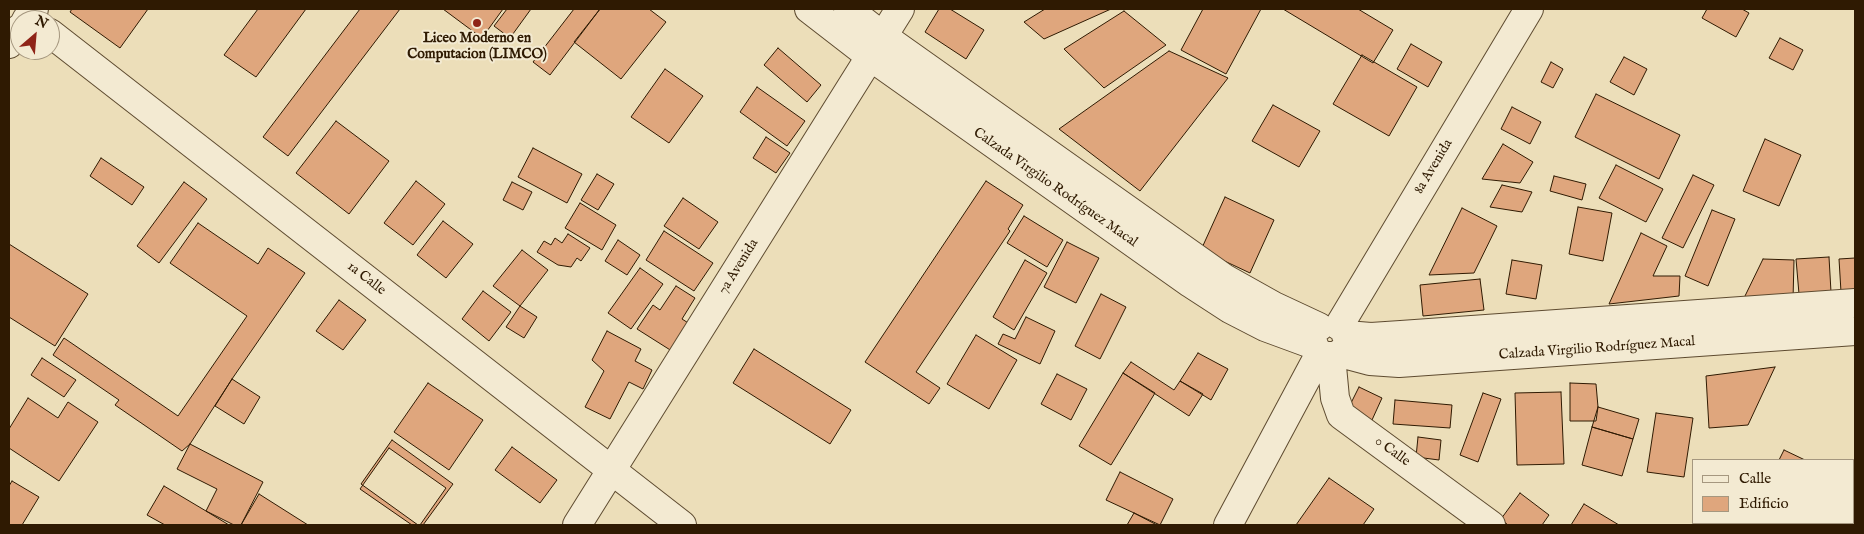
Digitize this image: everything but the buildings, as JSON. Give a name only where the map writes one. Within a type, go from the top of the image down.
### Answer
[{"type":"street","name":"Calzada Virgilio Rodríguez Macal","points":[[809,9],[878,47],[1198,288],[1230,309],[1265,327],[1330,342],[1370,361],[1399,363],[1855,331]]},
{"type":"street","name":"Calzada Virgilio Rodríguez Macal","points":[[848,9],[878,47]]},
{"type":"street","name":"7a Avenida","points":[[577,525],[878,47],[900,9]]},
{"type":"street","name":"8a Avenida","points":[[1228,525],[1330,342],[1529,9]]},
{"type":"street","name":"1a Calle","points":[[60,41],[682,525]]},
{"type":"street","name":"Calzada Virgilio Rodríguez Macal","points":[[1330,342],[1371,337],[1855,303]]},
{"type":"street","name":"0 Calle","points":[[1330,342],[1335,398],[1341,414],[1491,525]]},
{"type":"place","name":"Liceo Moderno en Computacion (LIMCO)","points":[[477,23]]}]
